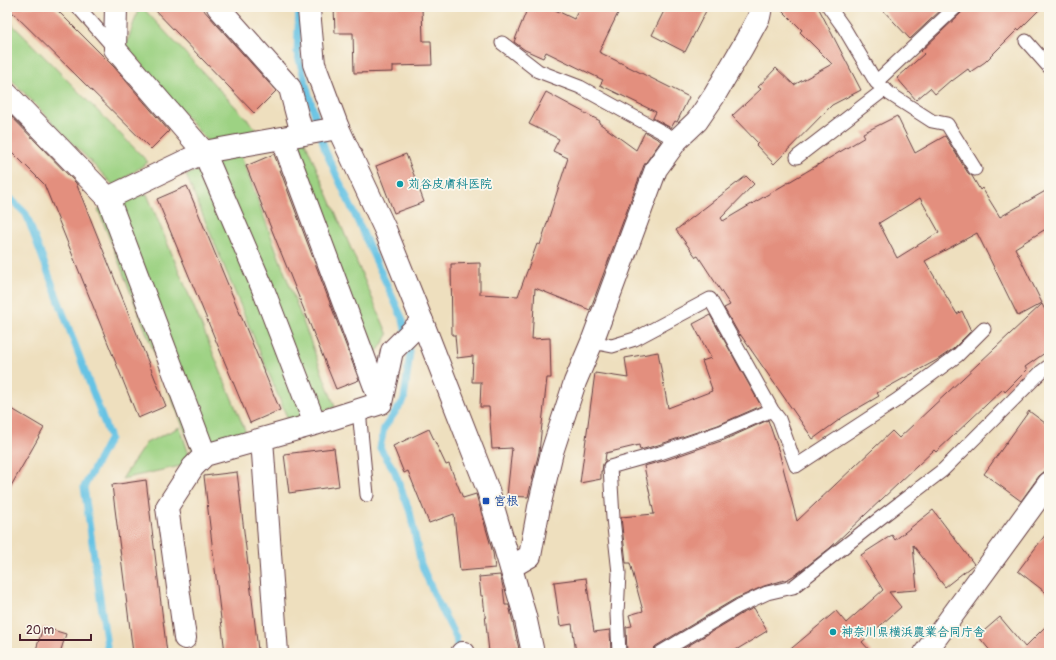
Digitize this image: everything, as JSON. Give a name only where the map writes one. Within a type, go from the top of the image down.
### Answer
[{"type":"street","points":[[116,7],[115,48],[204,152],[263,289],[315,424]]},
{"type":"street","points":[[218,7],[290,88],[292,136],[381,403]]},
{"type":"street","points":[[310,7],[309,10],[314,64],[338,128],[385,229],[488,490],[525,616],[533,653]]},
{"type":"street","points":[[511,567],[530,556],[539,507],[552,452],[575,382],[592,342],[656,169],[677,140],[697,121],[714,96],[759,17],[761,7]]},
{"type":"street","points":[[7,94],[108,198],[205,455]]},
{"type":"street","points":[[108,198],[204,152],[338,128]]},
{"type":"street","points":[[381,403],[392,351],[422,321]]},
{"type":"street","points":[[185,638],[167,507],[193,467],[205,455],[315,424],[381,403]]},
{"type":"street","points":[[262,438],[277,653]]},
{"type":"street","points":[[925,653],[1049,483]]},
{"type":"lane","points":[[78,7],[115,48]]},
{"type":"lane","points":[[829,7],[880,85],[890,94],[932,121],[947,124],[974,169]]},
{"type":"lane","points":[[797,157],[880,85],[956,7]]},
{"type":"lane","points":[[1026,42],[1049,67]]},
{"type":"lane","points":[[502,43],[538,70],[580,86],[677,140]]},
{"type":"lane","points":[[592,342],[612,346],[635,339],[710,299],[772,410],[779,419],[796,466],[897,400],[958,355],[984,329]]},
{"type":"lane","points":[[660,653],[738,606],[767,593],[793,587],[943,470],[1041,372],[1049,366]]},
{"type":"lane","points":[[359,410],[367,495]]},
{"type":"lane","points":[[619,653],[617,614],[619,573],[613,518],[610,467],[660,453],[721,432],[772,410]]},
{"type":"green space","points":[[139,7],[142,7],[259,132],[208,142],[126,46]]},
{"type":"green space","points":[[7,19],[148,162],[114,186],[7,75]]},
{"type":"green space","points":[[304,139],[388,335],[373,358],[292,145]]},
{"type":"green space","points":[[240,153],[335,407],[289,422],[186,175]]},
{"type":"green space","points":[[147,194],[247,435],[193,452],[98,209]]},
{"type":"green space","points":[[180,427],[190,458],[185,465],[122,479],[146,443]]},
{"type":"building","points":[[7,7],[54,7],[114,67],[169,131],[151,149]]},
{"type":"building","points":[[152,7],[201,7],[276,91],[254,113]]},
{"type":"building","points":[[334,7],[422,7],[423,41],[431,41],[432,65],[393,66],[393,72],[354,73],[353,33],[335,33]]},
{"type":"building","points":[[528,7],[549,7],[574,19],[580,7],[621,7],[599,52],[689,97],[677,122],[675,121],[671,128],[653,118],[656,112],[600,85],[603,80],[546,52],[543,58],[525,50],[514,42]]},
{"type":"building","points":[[666,7],[708,7],[685,52],[652,35]]},
{"type":"building","points":[[779,7],[818,7],[861,90],[832,105],[774,164],[756,145],[758,143],[732,116],[761,89],[758,87],[776,68],[794,85],[832,64],[800,32],[802,30]]},
{"type":"building","points":[[880,7],[944,7],[910,39]]},
{"type":"building","points":[[964,7],[1042,7],[985,62],[970,72],[968,69],[952,81],[951,80],[935,94],[930,88],[916,100],[897,78],[924,54],[921,51],[961,13]]},
{"type":"building","points":[[546,92],[600,121],[599,123],[636,150],[645,132],[661,141],[644,165],[590,310],[535,288],[532,339],[550,338],[551,378],[547,378],[539,452],[528,497],[507,496],[512,448],[492,449],[489,407],[480,407],[481,382],[472,382],[473,356],[457,358],[455,335],[452,335],[451,264],[480,263],[480,294],[518,296],[537,244],[540,245],[568,158],[553,151],[559,139],[529,124]]},
{"type":"building","points":[[7,112],[76,183],[166,406],[138,418],[44,184],[7,147]]},
{"type":"building","points":[[897,116],[915,153],[945,136],[968,173],[972,176],[980,190],[982,188],[1000,217],[1049,189],[1049,227],[1015,248],[1042,303],[1018,316],[977,233],[925,261],[957,314],[962,311],[971,331],[953,349],[937,360],[877,393],[879,396],[843,417],[813,439],[740,334],[740,336],[724,308],[730,305],[698,256],[696,257],[676,230],[746,176],[754,184],[721,218],[723,221],[865,137],[863,133]],"holes":[[[920,198],[939,232],[897,258],[879,223]]]},
{"type":"building","points":[[274,154],[359,380],[336,389],[246,166]]},
{"type":"building","name":"苅谷皮膚科医院","points":[[406,154],[424,202],[394,213],[376,166]]},
{"type":"building","points":[[187,186],[280,410],[250,423],[157,199]]},
{"type":"building","points":[[1042,304],[1049,318],[1049,350],[1025,367],[1027,370],[1005,392],[1003,389],[936,452],[934,450],[830,548],[788,579],[764,586],[735,599],[656,646],[652,653],[627,653],[626,627],[632,626],[629,615],[643,611],[630,563],[626,563],[621,517],[654,514],[644,466],[724,440],[768,420],[779,452],[797,521],[892,431],[899,438]]},
{"type":"building","points":[[710,315],[761,406],[718,425],[658,445],[640,450],[639,445],[606,453],[601,471],[601,479],[580,483],[595,373],[628,378],[625,358],[658,352],[668,408],[712,391],[702,361],[711,358],[693,324]]},
{"type":"building","points":[[7,406],[44,428],[7,493]]},
{"type":"building","points":[[1029,411],[1049,426],[1049,466],[1039,476],[1021,501],[984,474]]},
{"type":"building","points":[[429,429],[446,465],[449,464],[463,498],[476,494],[493,553],[495,568],[460,571],[454,514],[429,523],[408,471],[404,473],[393,446]]},
{"type":"building","points":[[334,448],[339,486],[289,493],[284,454]]},
{"type":"building","points":[[237,472],[258,650],[225,653],[204,476]]},
{"type":"building","points":[[146,480],[167,653],[133,653],[112,485]]},
{"type":"building","points":[[933,510],[974,564],[973,565],[945,587],[913,545],[917,590],[889,592],[901,607],[862,642],[872,653],[786,653],[836,611],[846,623],[883,590],[861,555],[892,535],[895,540]]},
{"type":"building","points":[[1049,530],[1049,595],[1018,571]]},
{"type":"building","points":[[500,575],[505,605],[509,605],[519,649],[489,652],[483,596],[481,596],[479,577]]},
{"type":"building","points":[[586,578],[594,632],[610,630],[611,653],[576,653],[572,624],[560,626],[554,582]]},
{"type":"building","points":[[754,608],[767,631],[731,653],[676,653],[743,613]]},
{"type":"building","points":[[1000,617],[1025,647],[1049,623],[1049,653],[992,653],[978,636]]},
{"type":"building","points":[[43,627],[66,634],[60,653],[35,653]]},
{"type":"waterway","points":[[299,7],[297,53],[325,150],[403,320],[410,352],[404,400],[384,428],[380,448],[394,470],[410,512],[421,564],[456,638],[458,651]]},
{"type":"waterway","points":[[7,195],[26,214],[110,438],[84,487],[108,653]]},
{"type":"place","name":"苅谷皮膚科医院","points":[[400,184]]},
{"type":"place","name":"宮根","points":[[486,501]]},
{"type":"place","name":"神奈川県横浜農業合同庁舎","points":[[833,632]]}]
